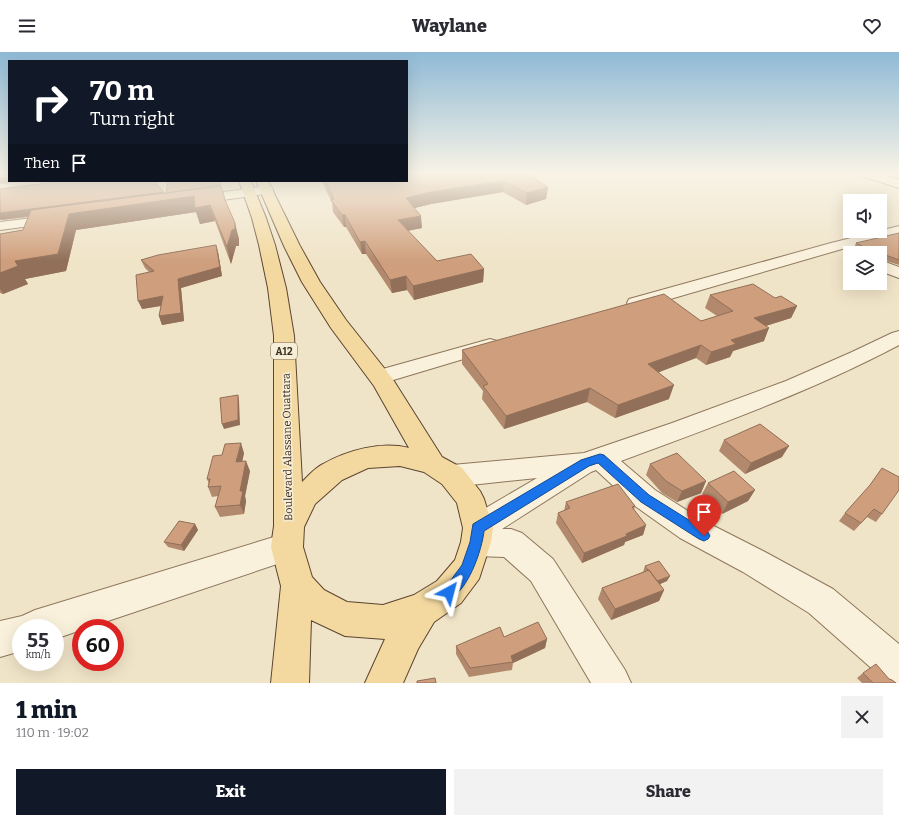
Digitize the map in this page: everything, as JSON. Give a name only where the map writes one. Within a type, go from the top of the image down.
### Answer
[{"type":"main road","name":"Boulevard Alassane Ouattara","points":[[259,202],[277,288],[284,336],[288,537],[298,586]]},
{"type":"main road","points":[[266,202],[292,246],[311,282],[338,324],[380,377],[442,470],[470,499],[477,535],[468,568],[449,592],[422,610],[383,622],[345,618],[312,602],[298,586]]},
{"type":"main road","points":[[288,537],[305,496],[332,472],[365,458],[393,456],[400,456],[442,470]]},
{"type":"main road","points":[[290,683],[298,586]]},
{"type":"main road","points":[[384,683],[405,636],[422,610]]},
{"type":"street","points":[[0,226],[70,217]]},
{"type":"street","points":[[855,246],[899,231]]},
{"type":"street","points":[[616,309],[843,250]]},
{"type":"street","points":[[887,267],[899,273]]},
{"type":"street","points":[[477,535],[592,461],[794,386],[860,357],[899,337]]},
{"type":"street","points":[[380,377],[509,340]]},
{"type":"street","points":[[442,470],[592,461],[691,529],[754,562],[820,601],[891,661],[899,672]]},
{"type":"street","points":[[477,535],[511,543],[542,570],[612,683]]},
{"type":"street","points":[[60,619],[288,537]]},
{"type":"street","points":[[0,639],[12,636]]},
{"type":"building","points":[[0,202],[82,202],[0,213]]},
{"type":"building","points":[[91,202],[149,202],[69,214],[58,254],[15,261],[18,266],[0,273],[0,234],[23,230],[31,210]]},
{"type":"building","points":[[195,202],[226,202],[235,223],[235,229],[232,230],[227,247],[210,205],[195,208]]},
{"type":"building","points":[[333,202],[410,202],[421,216],[398,220],[437,261],[471,254],[484,269],[413,286],[406,276],[390,280],[365,241],[360,242],[345,215],[342,215]]},
{"type":"building","points":[[899,233],[899,260],[887,256],[887,246],[862,246],[856,243],[878,238],[887,238],[887,236]]},
{"type":"building","points":[[216,245],[220,267],[178,279],[181,313],[159,316],[163,296],[138,301],[136,275],[154,271],[141,260],[158,255]]},
{"type":"building","points":[[753,284],[775,298],[781,296],[797,306],[754,318],[769,328],[731,340],[736,344],[711,352],[701,345],[648,364],[674,385],[618,405],[590,388],[506,416],[483,386],[488,384],[462,350],[664,294],[701,321],[733,311],[710,295]]},
{"type":"building","points":[[238,395],[238,420],[222,424],[220,398]]},
{"type":"building","points":[[760,424],[789,446],[751,463],[724,440]]},
{"type":"building","points":[[241,443],[236,462],[246,461],[240,491],[243,491],[240,505],[215,507],[221,486],[208,487],[210,479],[207,479],[213,456],[222,455],[225,444]]},
{"type":"building","points":[[677,453],[706,481],[682,491],[666,481],[650,464]]},
{"type":"building","points":[[882,468],[899,477],[899,490],[882,514],[874,509],[861,523],[845,513],[870,485]]},
{"type":"building","points":[[734,471],[755,490],[728,502],[708,483]]},
{"type":"building","points":[[618,484],[635,506],[632,507],[646,525],[626,534],[627,536],[584,553],[558,513],[570,508],[566,502]]},
{"type":"building","points":[[179,521],[195,524],[181,545],[164,542]]},
{"type":"building","points":[[659,561],[670,576],[657,581],[645,566]]},
{"type":"building","points":[[649,570],[664,590],[615,609],[602,588]]},
{"type":"building","points":[[538,622],[547,639],[511,656],[513,662],[470,668],[456,646],[500,627],[504,637]]},
{"type":"building","points":[[876,664],[889,679],[896,683],[873,683],[863,673]]},
{"type":"building","points":[[435,678],[436,683],[417,683],[417,681]]},
{"type":"route","points":[[449,592],[468,568],[476,542],[478,528],[585,463],[600,458],[645,498],[704,536]]}]
